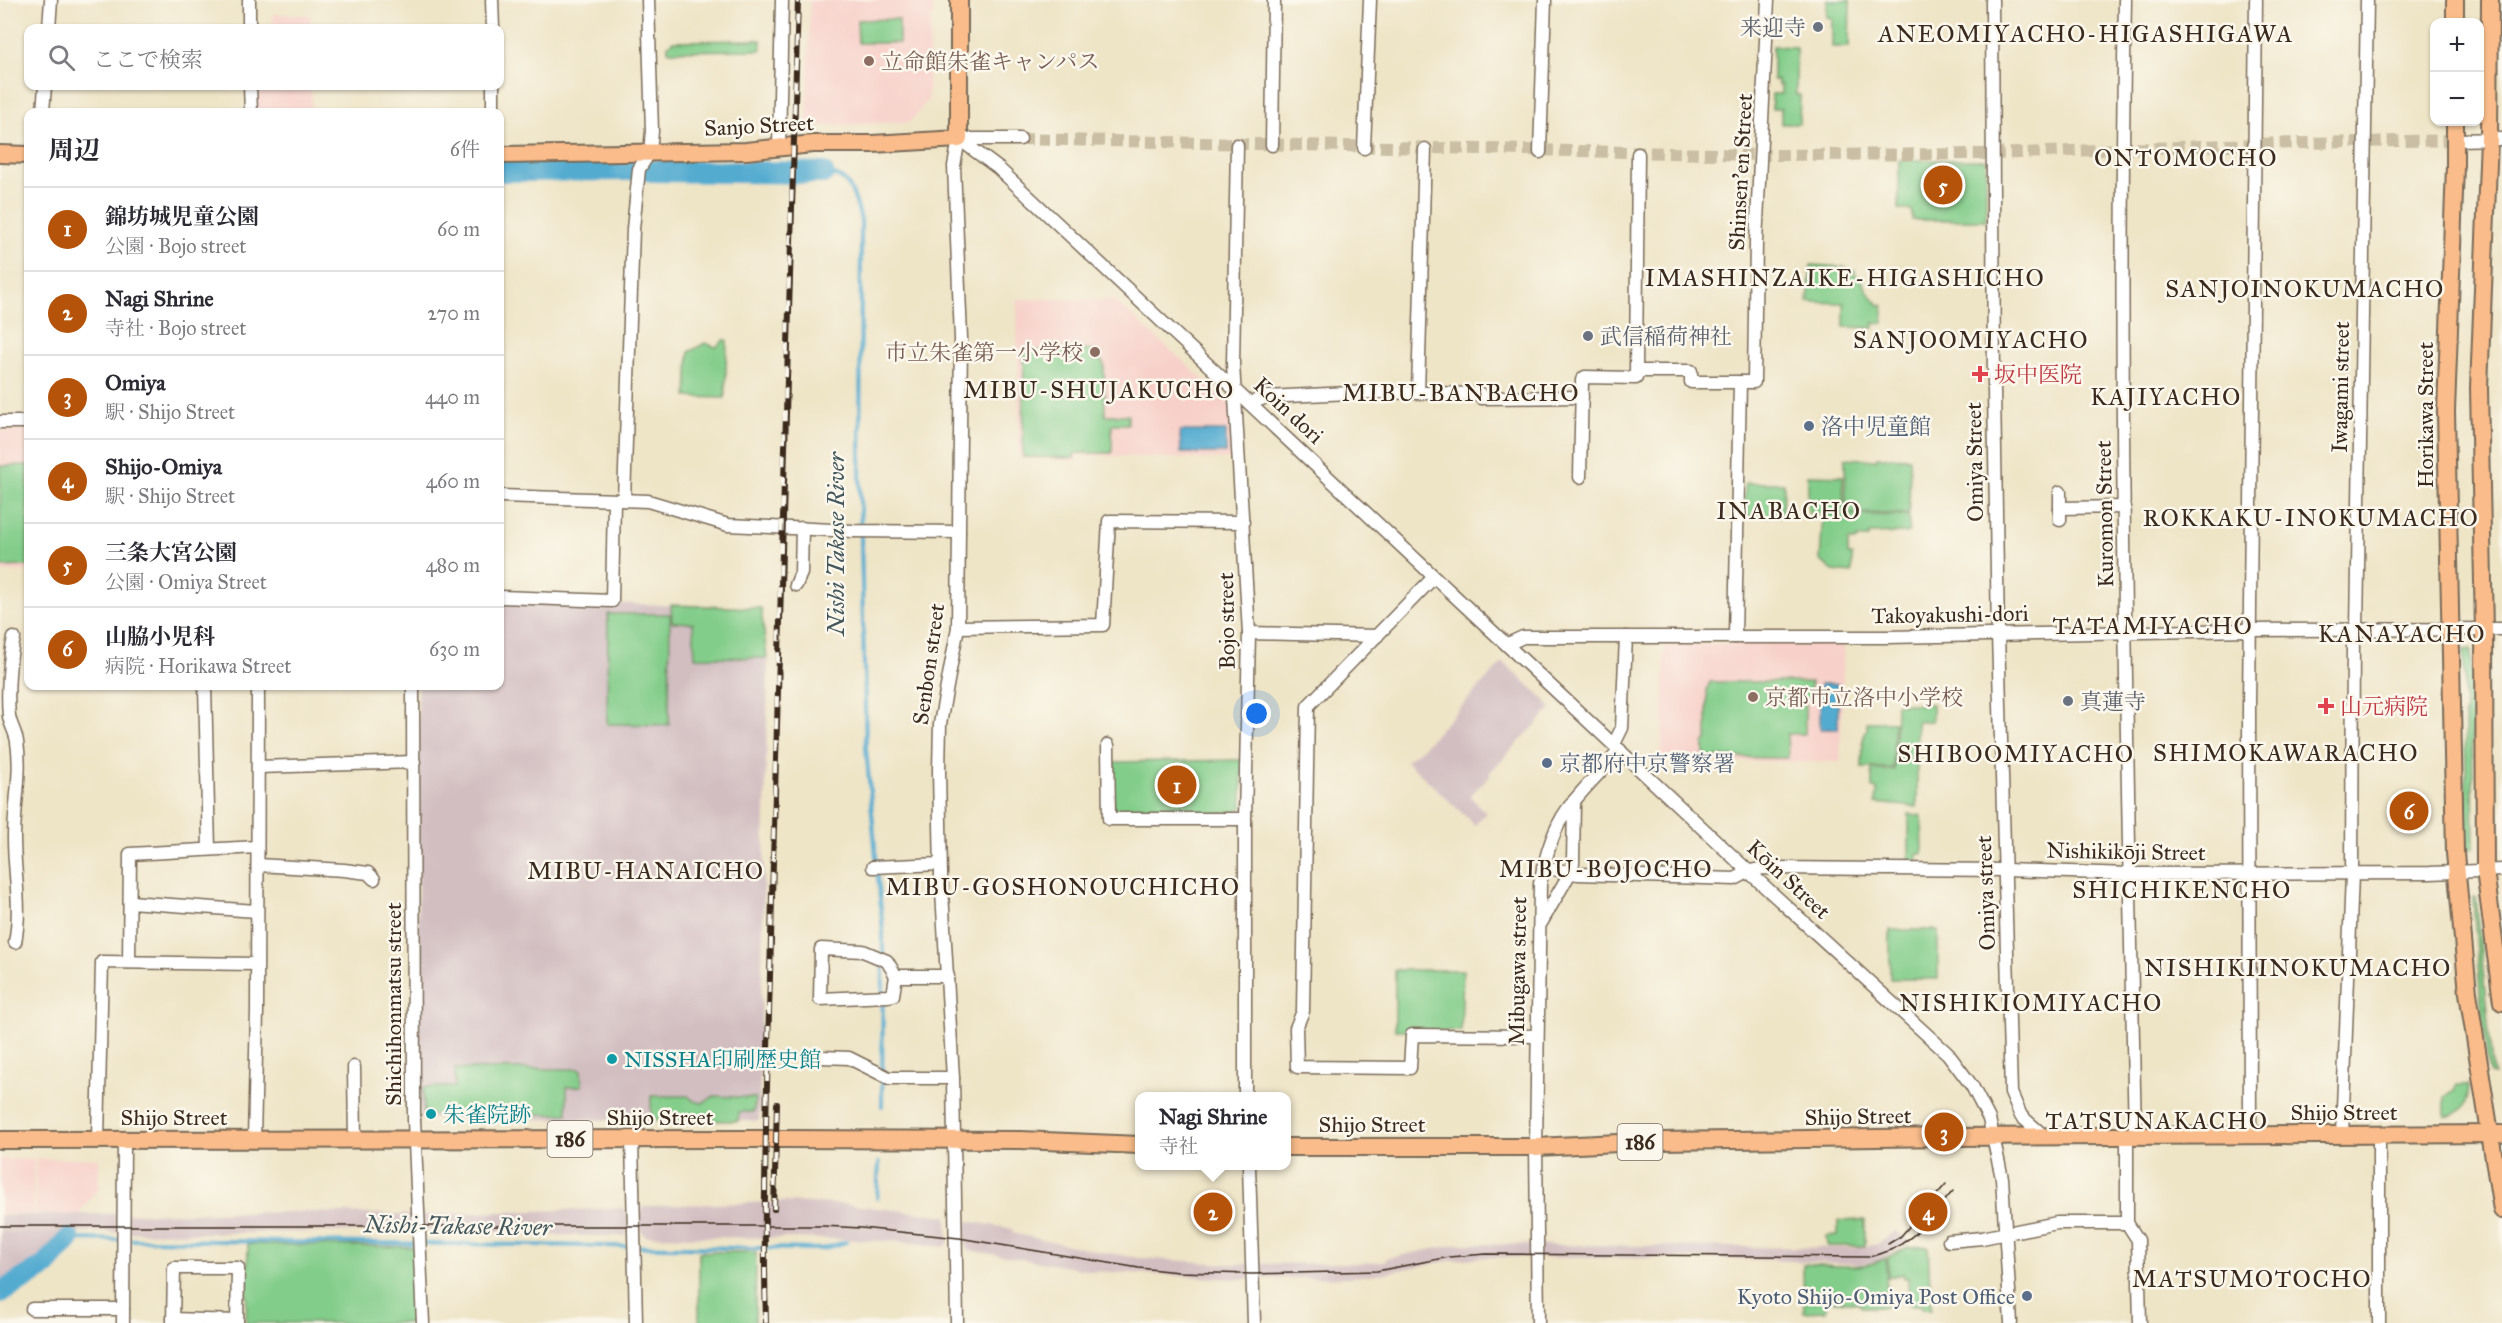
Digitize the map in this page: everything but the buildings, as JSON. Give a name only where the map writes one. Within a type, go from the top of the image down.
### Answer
[{"type":"main road","points":[[959,0],[959,139]]},
{"type":"main road","points":[[2455,0],[2455,18]]},
{"type":"main road","points":[[2490,0],[2496,139],[2479,378],[2484,630],[2502,1002]]},
{"type":"main road","name":"Horikawa Street","points":[[2455,126],[2446,411],[2456,870],[2468,993],[2496,1134],[2502,1210]]},
{"type":"main road","name":"Sanjo Street","points":[[504,155],[746,151],[813,144],[872,144],[959,139]]},
{"type":"main road","points":[[0,154],[24,155]]},
{"type":"main road","name":"Shijo Street","points":[[1291,1147],[1536,1147],[1660,1141],[2496,1134]]},
{"type":"main road","name":"Shijo Street","points":[[0,1140],[954,1140],[1135,1145]]},
{"type":"street","points":[[48,24],[51,0]]},
{"type":"street","points":[[249,0],[249,24]]},
{"type":"street","points":[[492,0],[493,24]]},
{"type":"street","points":[[504,597],[612,601],[633,229],[639,169],[650,152],[652,131],[648,0]]},
{"type":"street","points":[[779,148],[782,0]]},
{"type":"street","points":[[1272,146],[1274,0]]},
{"type":"street","points":[[1364,148],[1370,0]]},
{"type":"street","points":[[1540,152],[1545,0]]},
{"type":"street","name":"Shinsen'en Street","points":[[1740,382],[1754,382],[1756,242],[1768,0]]},
{"type":"street","name":"Omiya Street","points":[[1992,0],[1998,634]]},
{"type":"street","name":"Kuromon Street","points":[[2125,0],[2122,196],[2131,1136]]},
{"type":"street","points":[[2250,1135],[2249,630],[2256,0]]},
{"type":"street","name":"Iwagami street","points":[[2342,1135],[2352,874],[2367,0]]},
{"type":"street","points":[[43,108],[45,90]]},
{"type":"street","points":[[250,90],[250,108]]},
{"type":"street","points":[[493,90],[493,108]]},
{"type":"street","name":"Sanjo Street","points":[[959,139],[1020,140]]},
{"type":"street","name":"Koin dori","points":[[959,139],[998,168],[1508,644]]},
{"type":"street","name":"Senbon street","points":[[957,1323],[953,1078],[940,864],[940,724],[958,627],[961,338],[954,165],[959,139]]},
{"type":"street","points":[[2455,140],[2496,139]]},
{"type":"street","name":"Bojo street","points":[[1237,145],[1233,364],[1249,633],[1245,819],[1245,1092]]},
{"type":"street","points":[[1418,393],[1425,149]]},
{"type":"street","points":[[1580,477],[1582,380],[1585,377],[1636,378],[1638,154]]},
{"type":"street","points":[[1636,371],[1691,371],[1691,381],[1740,382],[1735,637]]},
{"type":"street","points":[[1250,403],[1267,397],[1370,392],[1480,394],[1482,398],[1582,398]]},
{"type":"street","points":[[0,422],[24,422]]},
{"type":"street","points":[[2060,492],[2060,514],[2125,507]]},
{"type":"street","points":[[504,496],[660,503],[728,525],[860,531],[959,532]]},
{"type":"street","points":[[958,627],[1103,625],[1109,521],[1243,522]]},
{"type":"street","points":[[796,585],[801,573],[802,528]]},
{"type":"street","points":[[1434,576],[1308,706],[1303,1011],[1296,1028],[1297,1067],[1410,1068],[1412,1035],[1536,1036]]},
{"type":"street","name":"Takoyakushi-dori","points":[[1508,644],[1523,636],[1735,637],[2502,629]]},
{"type":"street","points":[[1249,633],[1377,636]]},
{"type":"street","name":"Omiya street","points":[[1998,634],[2012,1096],[2024,1120],[2045,1137]]},
{"type":"street","points":[[1617,747],[1622,728],[1626,637]]},
{"type":"street","points":[[14,638],[9,717],[17,742],[18,755],[14,837],[15,873],[20,908],[15,942]]},
{"type":"street","name":"Kōin Street","points":[[1508,644],[1948,1054],[1977,1094],[1989,1119],[1993,1137]]},
{"type":"street","points":[[205,690],[209,849]]},
{"type":"street","points":[[254,1140],[258,690]]},
{"type":"street","name":"Shichihonmatsu street","points":[[413,690],[414,1120],[417,1139],[423,1323]]},
{"type":"street","points":[[1108,745],[1109,819],[1245,819]]},
{"type":"street","name":"Mibugawa street","points":[[1536,1147],[1540,884],[1556,828],[1574,801],[1617,747]]},
{"type":"street","points":[[259,767],[414,762]]},
{"type":"street","points":[[1539,925],[1570,873],[1573,863],[1574,801]]},
{"type":"street","points":[[129,962],[130,854],[257,847]]},
{"type":"street","points":[[880,867],[940,864]]},
{"type":"street","points":[[258,865],[344,870],[368,873],[374,879]]},
{"type":"street","name":"Nishikikōji Street","points":[[1544,867],[1570,873],[1735,879],[1750,871],[1764,868],[2006,870],[2129,874],[2352,874],[2494,870]]},
{"type":"street","points":[[130,902],[256,911]]},
{"type":"street","points":[[821,949],[863,951],[882,959],[896,976],[893,995],[820,999],[821,949]]},
{"type":"street","points":[[98,1140],[102,962],[256,964]]},
{"type":"street","points":[[896,976],[948,976]]},
{"type":"street","points":[[821,1057],[849,1058],[889,1078],[953,1078]]},
{"type":"street","points":[[354,1067],[355,1140]]},
{"type":"street","points":[[2379,1134],[2379,1323]]},
{"type":"street","points":[[2131,1136],[2127,1223],[2138,1240],[2140,1323]]},
{"type":"street","points":[[1993,1137],[2002,1178],[2011,1323]]},
{"type":"street","points":[[632,1139],[636,1323]]},
{"type":"street","points":[[123,1323],[124,1140]]},
{"type":"street","points":[[1536,1147],[1538,1323]]},
{"type":"street","points":[[1249,1170],[1254,1323]]},
{"type":"street","points":[[1949,1241],[1982,1238],[2057,1223],[2127,1223]]},
{"type":"street","points":[[174,1268],[238,1268],[237,1322],[173,1321],[174,1268]]},
{"type":"street","points":[[32,1309],[123,1309]]},
{"type":"shaded area","name":"立命館朱雀キャンパス","points":[[810,0],[933,0],[933,15],[930,22],[928,100],[910,122],[807,126]]},
{"type":"shaded area","points":[[273,14],[310,15],[311,24],[273,24]]},
{"type":"shaded area","points":[[255,90],[311,90],[312,108],[255,108]]},
{"type":"shaded area","name":"市立朱雀第一小学校","points":[[1017,299],[1114,300],[1231,404],[1233,460],[1078,455],[1077,461],[1019,458]]},
{"type":"shaded area","points":[[24,429],[24,571],[0,572],[0,431]]},
{"type":"shaded area","points":[[504,600],[761,608],[768,665],[759,1121],[420,1118],[418,690],[504,690]]},
{"type":"shaded area","name":"京都市立洛中小学校","points":[[1844,643],[1840,762],[1663,761],[1660,764],[1655,759],[1662,749],[1665,644]]},
{"type":"shaded area","points":[[1503,662],[1544,699],[1551,709],[1470,796],[1486,813],[1475,825],[1406,761],[1424,746]]},
{"type":"shaded area","points":[[99,1158],[99,1187],[79,1214],[36,1214],[36,1159]]},
{"type":"shaded area","points":[[0,1159],[34,1159],[34,1214],[0,1214]]},
{"type":"shaded area","points":[[782,1202],[844,1204],[947,1216],[948,1244],[943,1247],[907,1242],[835,1239],[645,1236],[639,1226],[640,1212],[645,1206]]},
{"type":"shaded area","points":[[623,1208],[629,1216],[629,1229],[625,1236],[528,1235],[479,1231],[208,1233],[0,1231],[0,1215],[307,1212],[416,1215]]},
{"type":"shaded area","points":[[967,1221],[1013,1229],[1012,1233],[1101,1252],[1141,1258],[1226,1264],[1363,1263],[1385,1261],[1387,1258],[1459,1244],[1854,1248],[1878,1244],[1896,1231],[1910,1242],[1878,1261],[1859,1264],[1745,1259],[1488,1257],[1453,1260],[1353,1277],[1236,1279],[1092,1271],[968,1250],[964,1242],[964,1223]]},
{"type":"shaded area","points":[[0,1232],[66,1232],[30,1269],[0,1286]]},
{"type":"green space","points":[[1828,0],[1850,0],[1849,47],[1832,47],[1832,18],[1826,17]]},
{"type":"green space","points":[[899,19],[899,43],[858,43],[857,20]]},
{"type":"green space","points":[[761,40],[761,50],[668,51],[668,45],[673,41]]},
{"type":"green space","points":[[1773,46],[1796,47],[1796,95],[1800,95],[1799,124],[1781,124],[1781,109],[1772,109],[1772,94],[1781,94],[1781,85],[1778,85],[1777,80],[1773,80]]},
{"type":"green space","points":[[1899,160],[1986,160],[1986,220],[1912,220],[1912,210],[1899,210]]},
{"type":"green space","points":[[1811,265],[1843,267],[1855,271],[1855,276],[1860,277],[1868,292],[1879,305],[1883,305],[1883,323],[1874,322],[1874,328],[1844,327],[1844,303],[1808,302]]},
{"type":"green space","points":[[727,340],[725,398],[687,397],[689,352],[705,343],[716,347]]},
{"type":"green space","points":[[1092,350],[1104,364],[1105,415],[1128,415],[1128,424],[1112,424],[1112,453],[1075,453],[1074,458],[1023,457],[1024,351]]},
{"type":"green space","points":[[1877,457],[1910,458],[1909,514],[1846,513],[1845,458],[1876,460]]},
{"type":"green space","points":[[24,465],[24,566],[0,567],[0,466]]},
{"type":"green space","points":[[1808,475],[1843,476],[1844,513],[1808,513]]},
{"type":"green space","points":[[1745,483],[1784,483],[1783,516],[1744,516]]},
{"type":"green space","points":[[1823,514],[1909,516],[1909,531],[1869,534],[1869,538],[1848,541],[1848,555],[1852,555],[1852,573],[1833,571],[1820,560]]},
{"type":"green space","points":[[671,605],[761,608],[767,658],[695,657],[693,623],[672,622]]},
{"type":"green space","points":[[608,614],[670,614],[669,725],[607,724]]},
{"type":"green space","points":[[2471,649],[2474,848],[2471,849],[2467,848],[2464,650]]},
{"type":"green space","points":[[1710,682],[1811,682],[1811,699],[1805,699],[1805,734],[1787,734],[1788,758],[1704,757],[1704,742],[1707,741],[1707,689]]},
{"type":"green space","points":[[1896,704],[1932,704],[1932,721],[1917,722],[1917,755],[1895,755]]},
{"type":"green space","points":[[1867,722],[1894,722],[1893,768],[1862,768],[1863,739]]},
{"type":"green space","points":[[1895,757],[1917,757],[1917,807],[1876,803],[1877,789],[1872,788],[1872,770],[1894,770]]},
{"type":"green space","points":[[1242,760],[1242,808],[1234,813],[1117,814],[1113,808],[1114,762]]},
{"type":"green space","points":[[1909,814],[1922,816],[1923,854],[1918,854],[1917,866],[1909,866]]},
{"type":"green space","points":[[2473,897],[2476,898],[2493,1075],[2489,1074],[2481,1004]]},
{"type":"green space","points":[[1890,930],[1938,930],[1938,979],[1890,979]]},
{"type":"green space","points":[[1395,970],[1463,970],[1461,1031],[1395,1030]]},
{"type":"green space","points":[[455,1069],[581,1069],[582,1086],[567,1087],[567,1114],[424,1115],[423,1087],[455,1087]]},
{"type":"green space","points":[[2457,1085],[2469,1085],[2468,1097],[2461,1110],[2445,1117],[2445,1097]]},
{"type":"green space","points":[[651,1096],[688,1096],[702,1103],[715,1096],[755,1098],[754,1112],[739,1112],[738,1121],[651,1120]]},
{"type":"green space","points":[[1865,1220],[1865,1246],[1827,1246],[1826,1236],[1838,1235],[1838,1221]]},
{"type":"green space","points":[[248,1244],[415,1247],[416,1323],[246,1323]]},
{"type":"green space","points":[[1928,1246],[1931,1309],[1922,1309],[1922,1305],[1909,1305],[1908,1278],[1904,1278],[1903,1274],[1888,1277],[1888,1257],[1908,1247]]},
{"type":"green space","points":[[699,1252],[756,1252],[755,1323],[699,1323]]},
{"type":"green space","points":[[1886,1258],[1887,1307],[1861,1307],[1860,1303],[1827,1300],[1826,1311],[1804,1312],[1803,1264],[1856,1266],[1867,1265]]},
{"type":"water","points":[[1180,431],[1226,431],[1226,453],[1181,453]]},
{"type":"water","points":[[1820,684],[1838,684],[1838,729],[1820,729]]},
{"type":"waterway","name":"Nishi Takase River","points":[[504,171],[628,170]]},
{"type":"waterway","name":"Nishi Takase River","points":[[651,171],[823,173]]},
{"type":"waterway","name":"Nishi Takase River","points":[[823,173],[833,174],[846,182],[854,195],[861,220],[860,496],[866,748],[883,932],[883,956]]},
{"type":"waterway","name":"Nishi Takase River","points":[[882,1106],[883,963]]},
{"type":"waterway","name":"Nishi Takase River","points":[[877,1198],[879,1163]]},
{"type":"waterway","name":"Nishi-Takase River","points":[[69,1239],[822,1249],[846,1242]]},
{"type":"waterway","points":[[0,1293],[45,1266],[69,1239]]},
{"type":"tunnel","points":[[1020,139],[1761,155],[1993,154],[2254,144],[2455,140]]},
{"type":"tram line","points":[[1888,1244],[1901,1236],[1946,1184]]},
{"type":"tram line","points":[[0,1226],[823,1226],[959,1238],[1139,1268],[1178,1272],[1253,1274],[1377,1271],[1449,1257],[1486,1254],[1868,1257],[1895,1248],[1906,1241],[1916,1233],[1953,1191]]},
{"type":"railway","points":[[766,1323],[766,1110],[798,0]]},
{"type":"railway","points":[[774,1209],[777,1104]]},
{"type":"place","name":"来迎寺","points":[[1818,27]]},
{"type":"place","name":"立命館朱雀キャンパス","points":[[869,61]]},
{"type":"place","name":"三条大宮公園","points":[[1943,185]]},
{"type":"place","name":"武信稲荷神社","points":[[1588,336]]},
{"type":"place","name":"市立朱雀第一小学校","points":[[1095,352]]},
{"type":"place","name":"坂中医院","points":[[1980,374]]},
{"type":"place","name":"洛中児童館","points":[[1809,426]]},
{"type":"place","name":"京都市立洛中小学校","points":[[1753,697]]},
{"type":"place","name":"真蓮寺","points":[[2068,701]]},
{"type":"place","name":"山元病院","points":[[2326,706]]},
{"type":"place","name":"京都府中京警察署","points":[[1547,763]]},
{"type":"place","name":"錦坊城児童公園","points":[[1177,785]]},
{"type":"place","name":"山脇小児科","points":[[2409,811]]},
{"type":"place","name":"NISSHA印刷歴史館","points":[[612,1059]]},
{"type":"place","name":"朱雀院跡","points":[[431,1114]]},
{"type":"place","name":"Omiya","points":[[1944,1132]]},
{"type":"place","name":"Nagi Shrine","points":[[1213,1212]]},
{"type":"place","name":"Shijo-Omiya","points":[[1928,1212]]},
{"type":"place","name":"Kyoto Shijo-Omiya Post Office","points":[[2027,1296]]},
{"type":"district","name":"ANEOMIYACHO-HIGASHIGAWA","points":[[2086,34]]},
{"type":"district","name":"ONTOMOCHO","points":[[2186,158]]},
{"type":"district","name":"IMASHINZAIKE-HIGASHICHO","points":[[1845,278]]},
{"type":"district","name":"SANJOINOKUMACHO","points":[[2305,289]]},
{"type":"district","name":"SANJOOMIYACHO","points":[[1971,340]]},
{"type":"district","name":"MIBU-SHUJAKUCHO","points":[[1099,390]]},
{"type":"district","name":"MIBU-BANBACHO","points":[[1461,393]]},
{"type":"district","name":"KAJIYACHO","points":[[2166,397]]},
{"type":"district","name":"INABACHO","points":[[1789,511]]},
{"type":"district","name":"ROKKAKU-INOKUMACHO","points":[[2311,518]]},
{"type":"district","name":"TATAMIYACHO","points":[[2153,626]]},
{"type":"district","name":"KANAYACHO","points":[[2402,634]]},
{"type":"district","name":"SHIMOKAWARACHO","points":[[2286,753]]},
{"type":"district","name":"SHIBOOMIYACHO","points":[[2016,754]]},
{"type":"district","name":"MIBU-BOJOCHO","points":[[1606,869]]},
{"type":"district","name":"MIBU-HANAICHO","points":[[646,871]]},
{"type":"district","name":"MIBU-GOSHONOUCHICHO","points":[[1063,887]]},
{"type":"district","name":"SHICHIKENCHO","points":[[2182,890]]},
{"type":"district","name":"NISHIKIINOKUMACHO","points":[[2298,968]]},
{"type":"district","name":"NISHIKIOMIYACHO","points":[[2031,1003]]},
{"type":"district","name":"TATSUNAKACHO","points":[[2157,1121]]},
{"type":"district","name":"MATSUMOTOCHO","points":[[2252,1279]]}]
